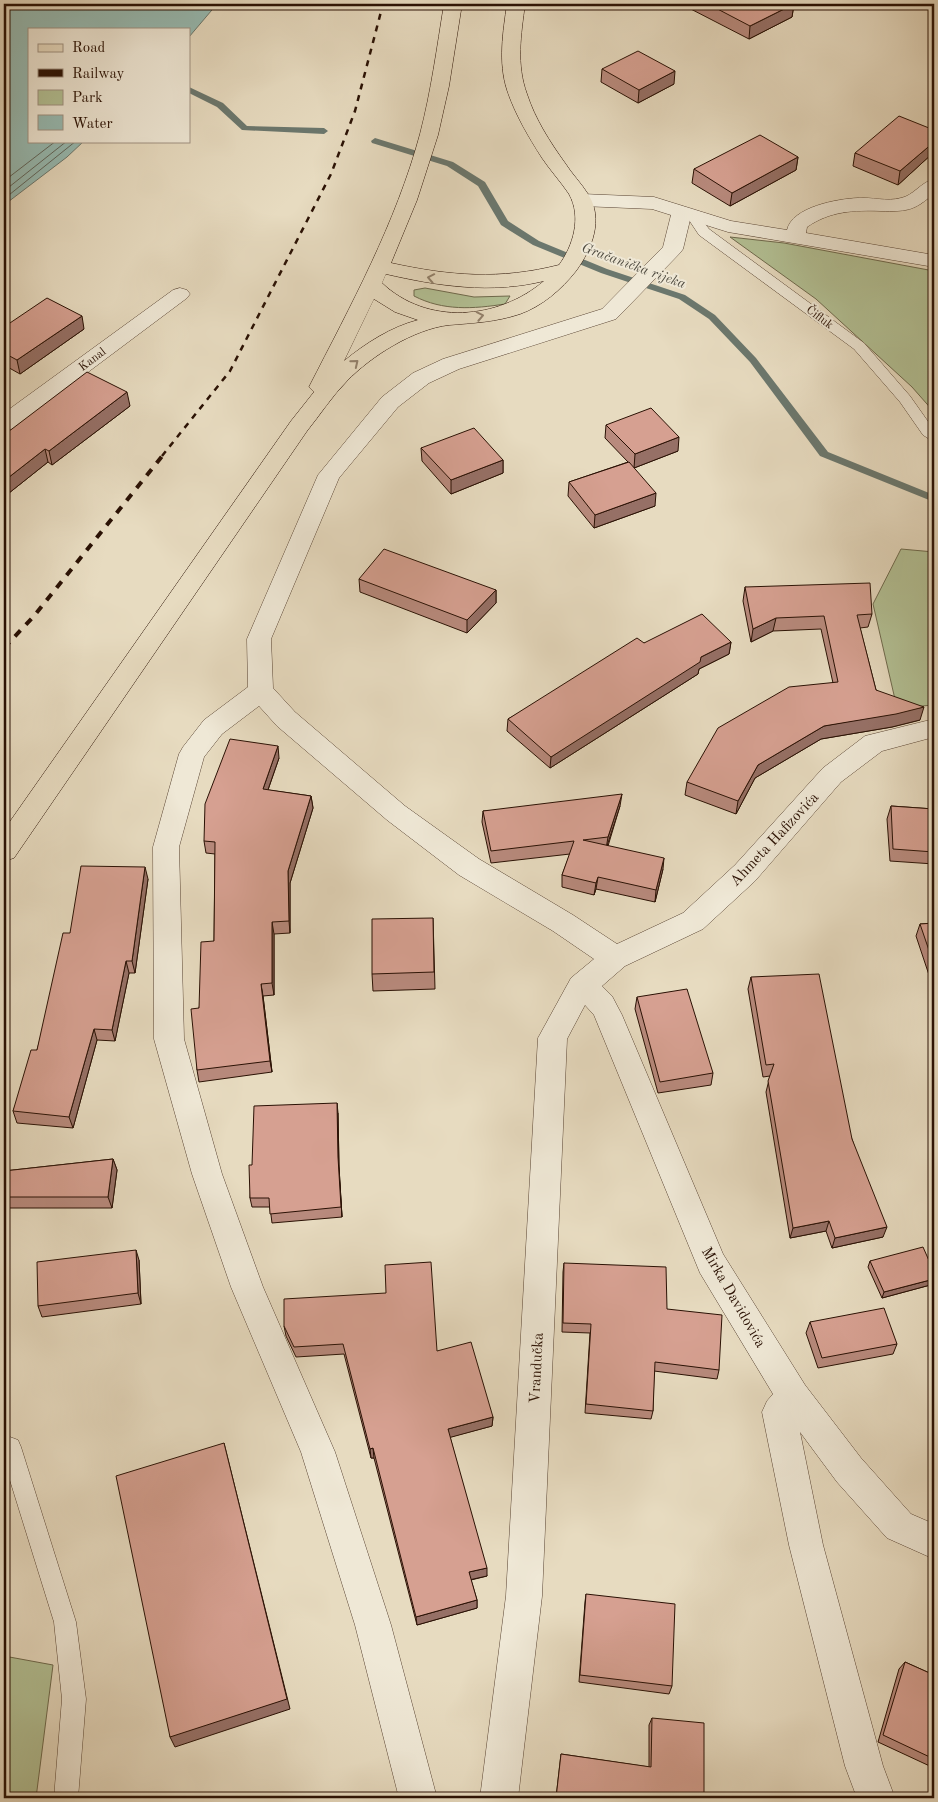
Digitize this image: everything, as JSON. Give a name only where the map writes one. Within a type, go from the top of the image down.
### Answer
[{"type":"main road","points":[[300,426],[376,276],[416,175],[440,88],[453,4]]},
{"type":"main road","points":[[4,851],[300,426],[339,376],[357,360],[410,329],[444,320],[499,313],[544,294],[558,281],[584,239],[586,225],[582,200],[540,140],[520,101],[511,68],[516,4]]},
{"type":"main road","points":[[376,276],[481,283],[513,282],[567,267]]},
{"type":"main road","points":[[376,276],[383,297],[402,308],[424,316],[444,320]]},
{"type":"street","points":[[795,237],[798,224],[811,215],[827,209],[857,204],[909,203],[934,185]]},
{"type":"street","points":[[582,200],[654,204],[728,226],[934,261]]},
{"type":"street","points":[[615,958],[563,923],[469,867],[396,813],[286,720],[261,692],[259,640],[329,475],[390,402],[421,378],[451,364],[609,314],[673,249],[686,213]]},
{"type":"street","name":"Kanal","points":[[4,424],[180,294]]},
{"type":"street","points":[[261,692],[213,727],[192,754],[166,847],[169,1039],[207,1174],[246,1287],[318,1452],[373,1624],[418,1798]]},
{"type":"street","name":"Ahmeta Hafizovića","points":[[615,958],[693,921],[745,873],[832,775],[874,743],[934,728]]},
{"type":"street","name":"Vrandučka","points":[[499,1798],[524,1596],[553,1038],[581,986],[615,958]]},
{"type":"street","name":"Mirka Davidovića","points":[[581,986],[601,1000],[608,1013],[613,1030],[711,1263],[793,1396],[849,1470],[899,1526],[934,1542]]},
{"type":"street","points":[[793,1396],[779,1412],[806,1544],[864,1766],[876,1798]]},
{"type":"lane","name":"Čifluk","points":[[686,213],[704,232],[859,346],[905,399],[928,432],[934,437]]},
{"type":"lane","points":[[10,1447],[65,1622],[74,1699],[66,1798]]},
{"type":"green space","points":[[730,237],[784,243],[934,271],[934,412],[912,387],[816,299]]},
{"type":"green space","points":[[425,288],[474,297],[510,296],[505,304],[458,308],[425,301],[414,296],[414,290]]},
{"type":"green space","points":[[901,549],[934,552],[934,705],[897,708],[873,604]]},
{"type":"green space","points":[[4,1656],[53,1665],[36,1798],[4,1798]]},
{"type":"water","points":[[8,4],[217,4],[190,36],[190,28],[28,28],[28,142],[83,142],[67,157],[4,205],[4,7]]},
{"type":"building","points":[[708,4],[794,4],[750,26]]},
{"type":"building","points":[[638,51],[675,71],[639,90],[602,69]]},
{"type":"building","points":[[899,116],[934,130],[934,142],[900,171],[855,153]]},
{"type":"building","points":[[760,135],[798,157],[732,193],[694,169]]},
{"type":"building","points":[[47,298],[82,316],[17,360],[4,353],[4,327]]},
{"type":"building","points":[[87,372],[127,392],[49,451],[45,449],[4,481],[4,435]]},
{"type":"building","points":[[651,408],[679,437],[635,454],[606,425]]},
{"type":"building","points":[[474,428],[503,460],[451,480],[421,448]]},
{"type":"building","points":[[629,462],[656,493],[595,515],[569,482]]},
{"type":"building","points":[[384,549],[496,590],[467,620],[359,579]]},
{"type":"building","points":[[870,583],[872,614],[857,615],[876,690],[924,707],[896,714],[824,726],[758,765],[738,801],[687,782],[718,728],[789,687],[838,682],[824,616],[776,618],[753,629],[745,587]]},
{"type":"building","points":[[702,614],[731,642],[701,657],[700,662],[551,757],[508,719],[637,638],[644,643]]},
{"type":"building","points":[[230,739],[278,746],[263,789],[311,796],[288,871],[289,921],[272,922],[272,983],[261,984],[270,1061],[197,1070],[191,1009],[199,1008],[201,942],[214,941],[215,842],[204,841],[205,804]]},
{"type":"building","points":[[622,794],[608,837],[583,840],[664,858],[656,890],[598,877],[596,883],[562,875],[574,841],[491,851],[483,811]]},
{"type":"building","points":[[891,806],[934,809],[934,852],[893,849]]},
{"type":"building","points":[[81,866],[145,867],[132,961],[126,961],[112,1030],[94,1029],[69,1117],[13,1111],[31,1050],[37,1050],[63,933],[70,933]]},
{"type":"building","points":[[433,918],[434,972],[372,974],[372,919]]},
{"type":"building","points":[[934,923],[934,965],[920,924]]},
{"type":"building","points":[[819,974],[852,1139],[887,1227],[835,1238],[829,1221],[793,1228],[768,1081],[774,1064],[766,1065],[751,977]]},
{"type":"building","points":[[687,989],[713,1073],[660,1082],[637,997]]},
{"type":"building","points":[[337,1103],[341,1207],[270,1214],[269,1198],[250,1198],[249,1165],[252,1165],[254,1106]]},
{"type":"building","points":[[113,1159],[108,1197],[4,1197],[4,1171]]},
{"type":"building","points":[[923,1247],[934,1272],[934,1279],[884,1292],[870,1261]]},
{"type":"building","points":[[136,1250],[138,1293],[38,1306],[37,1262]]},
{"type":"building","points":[[431,1262],[437,1351],[471,1342],[493,1417],[448,1429],[487,1568],[469,1572],[477,1600],[416,1617],[373,1448],[370,1449],[343,1344],[294,1347],[284,1326],[284,1299],[386,1293],[385,1265]]},
{"type":"building","points":[[564,1263],[666,1267],[667,1309],[722,1315],[719,1370],[655,1362],[653,1411],[586,1404],[591,1324],[563,1323]]},
{"type":"building","points":[[884,1308],[897,1344],[822,1358],[810,1322]]},
{"type":"building","points":[[224,1443],[287,1699],[170,1737],[116,1476]]},
{"type":"building","points":[[586,1594],[675,1604],[672,1686],[580,1675]]},
{"type":"building","points":[[905,1662],[934,1675],[934,1759],[883,1735]]},
{"type":"building","points":[[652,1718],[704,1723],[704,1798],[556,1798],[561,1754],[651,1767]]},
{"type":"waterway","points":[[190,90],[220,105],[245,128],[324,131]]},
{"type":"waterway","name":"Gračanička rijeka","points":[[375,141],[450,164],[482,184],[504,223],[536,243],[604,271],[682,297],[712,317],[753,360],[824,454],[934,499]]},
{"type":"railway","points":[[162,456],[230,371],[331,174],[355,111],[383,4]]},
{"type":"railway","points":[[4,648],[34,616],[163,455]]}]
